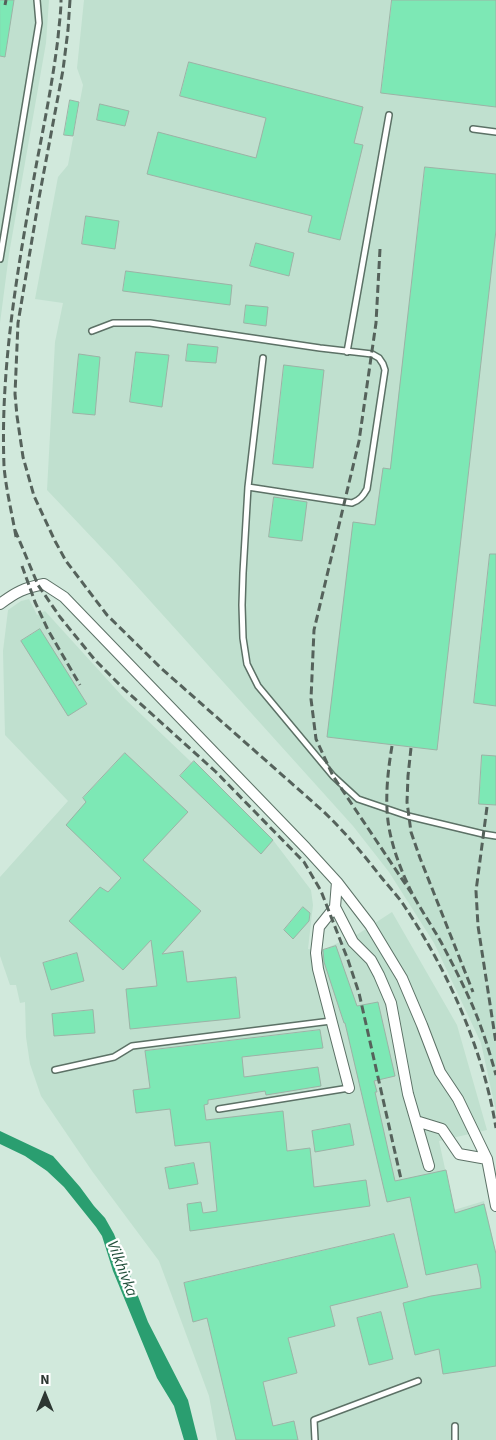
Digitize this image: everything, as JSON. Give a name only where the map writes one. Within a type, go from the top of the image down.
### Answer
[{"type":"street","points":[[0,604],[15,592],[44,584],[64,597],[337,882],[370,925],[402,978],[440,1072],[458,1099],[487,1159],[496,1206]]},
{"type":"street","points":[[337,882],[335,907],[354,942],[371,960],[380,975],[391,1002],[404,1076],[429,1166]]},
{"type":"street","points":[[335,907],[319,927],[316,953],[318,969],[349,1088]]},
{"type":"street","points":[[416,1121],[442,1129],[459,1154],[487,1159]]},
{"type":"lane","points":[[0,259],[39,23],[37,0]]},
{"type":"lane","points":[[347,352],[389,115]]},
{"type":"lane","points":[[473,129],[496,132]]},
{"type":"lane","points":[[92,331],[114,323],[150,323],[372,354],[379,358],[385,370],[367,489],[364,496],[352,504],[248,487]]},
{"type":"lane","points":[[263,358],[248,487],[243,581],[243,638],[247,664],[258,686],[333,776],[358,799],[408,816],[496,836]]},
{"type":"lane","points":[[55,1070],[114,1057],[132,1046],[331,1022]]},
{"type":"lane","points":[[219,1109],[349,1088]]},
{"type":"lane","points":[[315,1440],[314,1420],[418,1381]]},
{"type":"lane","points":[[455,1426],[455,1440]]},
{"type":"shaded area","points":[[0,0],[49,0],[46,43],[9,254],[0,323]]},
{"type":"shaded area","points":[[84,0],[496,0],[496,1112],[481,1043],[434,943],[389,872],[353,826],[116,563],[47,490],[55,342],[63,303],[35,299],[58,177],[68,165],[83,85],[77,68]]},
{"type":"shaded area","points":[[29,599],[37,615],[45,611],[124,698],[273,840],[311,890],[313,905],[308,949],[320,951],[358,934],[392,912],[457,1025],[487,1130],[439,1141],[454,1210],[484,1201],[496,1252],[496,1440],[217,1440],[209,1396],[159,1261],[92,1171],[41,1096],[30,1064],[26,1037],[25,1002],[20,1003],[16,985],[10,985],[0,956],[0,877],[68,801],[5,735],[3,651],[8,610],[21,601]]},
{"type":"water","name":"Vilkhivka","points":[[0,1131],[53,1156],[105,1218],[114,1234],[148,1322],[188,1400],[198,1440],[184,1440],[174,1406],[157,1378],[113,1271],[102,1236],[64,1187],[47,1171],[25,1156],[0,1144]]},
{"type":"building","points":[[0,0],[14,0],[5,57],[0,56]]},
{"type":"building","points":[[392,0],[496,0],[496,107],[381,93]]},
{"type":"building","points":[[189,62],[363,107],[354,143],[363,145],[340,240],[308,232],[312,216],[147,174],[158,132],[256,158],[266,118],[180,96]]},
{"type":"building","points":[[70,100],[79,102],[73,136],[64,135]]},
{"type":"building","points":[[100,104],[129,111],[125,126],[97,120]]},
{"type":"building","points":[[425,167],[496,174],[496,230],[437,750],[327,737],[353,522],[375,525],[383,468],[390,469]]},
{"type":"building","points":[[86,216],[119,221],[115,249],[82,244]]},
{"type":"building","points":[[256,243],[294,253],[289,276],[250,266]]},
{"type":"building","points":[[126,271],[232,285],[230,305],[123,291]]},
{"type":"building","points":[[246,305],[268,307],[266,326],[244,323]]},
{"type":"building","points":[[188,344],[218,347],[216,363],[186,361]]},
{"type":"building","points":[[136,352],[169,355],[162,407],[130,402]]},
{"type":"building","points":[[79,354],[100,357],[95,415],[73,413]]},
{"type":"building","points":[[284,365],[324,370],[313,468],[273,464]]},
{"type":"building","points":[[274,497],[307,502],[302,541],[269,537]]},
{"type":"building","points":[[490,554],[496,554],[496,706],[474,703]]},
{"type":"building","points":[[40,629],[87,704],[68,716],[21,641]]},
{"type":"building","points":[[125,753],[188,812],[143,860],[201,911],[162,954],[183,951],[187,982],[236,977],[240,1018],[130,1029],[126,989],[157,986],[151,940],[123,970],[69,921],[100,887],[108,892],[121,878],[66,825],[86,802],[83,798]]},
{"type":"building","points":[[482,755],[496,756],[496,805],[479,804]]},
{"type":"building","points":[[194,761],[273,840],[261,854],[180,776]]},
{"type":"building","points":[[303,907],[310,913],[309,921],[293,939],[284,930]]},
{"type":"building","points":[[336,946],[357,1006],[378,1002],[395,1076],[374,1081],[377,1092],[375,1092],[395,1181],[446,1170],[455,1213],[484,1204],[496,1254],[496,1366],[443,1374],[439,1349],[415,1355],[403,1303],[431,1296],[481,1288],[480,1277],[477,1264],[426,1275],[410,1197],[387,1202],[345,1023],[324,962],[323,950]]},
{"type":"building","points":[[77,953],[84,981],[51,990],[43,963]]},
{"type":"building","points":[[93,1010],[95,1033],[54,1036],[52,1014]]},
{"type":"building","points":[[320,1030],[323,1048],[242,1057],[244,1077],[318,1067],[321,1086],[266,1095],[265,1091],[208,1100],[208,1104],[204,1105],[206,1120],[283,1111],[287,1151],[310,1148],[314,1187],[366,1180],[370,1206],[190,1231],[187,1204],[201,1202],[203,1213],[217,1211],[210,1142],[175,1146],[170,1109],[136,1113],[133,1090],[150,1088],[145,1051]]},
{"type":"building","points":[[350,1124],[354,1145],[315,1152],[312,1131]]},
{"type":"building","points":[[194,1163],[198,1184],[169,1189],[165,1168]]},
{"type":"building","points":[[394,1234],[408,1287],[330,1306],[335,1326],[288,1338],[297,1373],[263,1382],[273,1426],[294,1421],[298,1440],[236,1440],[207,1318],[193,1322],[184,1283]]},
{"type":"building","points":[[381,1312],[393,1359],[369,1365],[357,1318]]},
{"type":"railway","points":[[5,5],[6,0]]},
{"type":"railway","points":[[16,537],[4,466],[5,389],[8,351],[24,236],[54,69],[61,0]]},
{"type":"railway","points":[[70,0],[63,70],[18,323],[15,394],[17,416],[23,457],[34,496],[66,561],[107,615],[162,669],[323,811],[354,843],[402,903],[436,958],[462,1013],[482,1069],[496,1128]]},
{"type":"railway","points":[[380,249],[376,323],[359,441],[314,630],[311,699],[316,739],[333,776],[412,894]]},
{"type":"railway","points":[[15,530],[38,585],[60,617],[95,660],[123,688],[216,772],[304,862],[321,891],[359,993],[401,1179]]},
{"type":"railway","points":[[22,566],[35,602],[48,630],[80,685]]},
{"type":"railway","points":[[392,746],[387,802],[389,830],[394,849],[412,893],[441,942],[470,1000],[478,1018],[496,1075]]},
{"type":"railway","points":[[411,748],[407,802],[411,832],[473,992]]},
{"type":"railway","points":[[487,807],[476,891],[478,926],[496,1043]]}]
